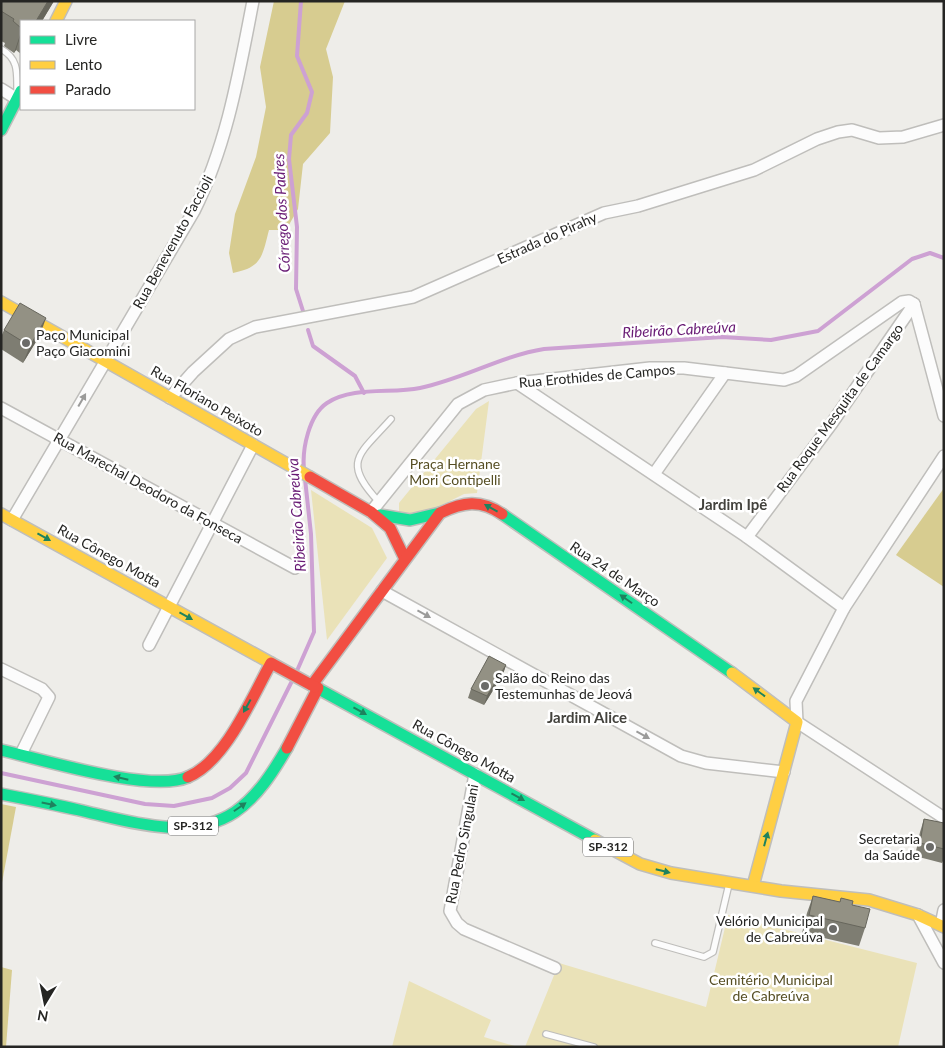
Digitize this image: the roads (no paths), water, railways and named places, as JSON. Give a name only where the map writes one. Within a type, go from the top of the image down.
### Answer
[{"type":"main road","points":[[56,20],[66,1]]},
{"type":"main road","points":[[1,130],[19,95]]},
{"type":"main road","name":"Rua Floriano Peixoto","points":[[1,302],[371,512]]},
{"type":"main road","name":"Rua 24 de Março","points":[[312,684],[440,513],[460,504],[474,501],[492,507],[708,655],[797,722]]},
{"type":"main road","points":[[371,512],[401,521],[416,522],[440,513]]},
{"type":"main road","points":[[371,512],[390,528],[405,558]]},
{"type":"main road","name":"Rua Cônego Motta","points":[[1,514],[640,864],[671,873],[753,886],[868,900],[918,915],[942,926]]},
{"type":"main road","points":[[416,522],[421,537]]},
{"type":"main road","points":[[1,750],[130,780],[177,782],[198,773],[226,743],[271,663]]},
{"type":"main road","name":"SP-312","points":[[1,794],[151,825],[194,826],[214,821],[231,813],[249,800],[263,784],[312,684]]},
{"type":"main road","points":[[753,886],[797,722]]},
{"type":"street","name":"Rua Benevenuto Faccioli","points":[[12,520],[194,210],[210,179],[232,106],[253,1]]},
{"type":"street","points":[[1,90],[19,95]]},
{"type":"street","name":"Estrada do Pirahy","points":[[170,398],[192,372],[229,339],[255,327],[413,297],[604,213],[638,206],[754,170],[817,139],[838,132],[852,130],[879,138],[902,137],[944,125]]},
{"type":"street","name":"Rua Erothides de Campos","points":[[371,512],[458,404],[484,390],[517,383],[650,368],[684,368],[784,380],[796,376],[902,302],[909,301],[914,304]]},
{"type":"street","points":[[914,304],[944,416]]},
{"type":"street","name":"Rua Roque Mesquita de Camargo","points":[[746,537],[832,423],[914,304]]},
{"type":"street","points":[[654,474],[725,373]]},
{"type":"street","points":[[517,383],[746,537],[844,608]]},
{"type":"street","name":"Rua Marechal Deodoro da Fonseca","points":[[1,408],[295,568]]},
{"type":"street","points":[[149,645],[253,445]]},
{"type":"street","points":[[797,722],[796,701],[844,608],[944,456]]},
{"type":"street","points":[[382,591],[681,756],[706,763],[784,772]]},
{"type":"street","points":[[1,669],[42,689],[49,697],[22,754]]},
{"type":"street","name":"Rua 24 de Março","points":[[797,722],[944,818]]},
{"type":"street","name":"Rua Pedro Singulani","points":[[476,774],[450,911],[457,923],[464,929],[555,968]]},
{"type":"street","points":[[942,926],[944,910]]},
{"type":"street","points":[[918,915],[932,945],[944,963]]},
{"type":"lane","points":[[1,49],[14,57],[19,95]]},
{"type":"lane","points":[[379,502],[358,475],[356,467],[357,461],[391,419]]},
{"type":"lane","points":[[655,943],[704,957],[709,956],[713,952],[729,882]]},
{"type":"lane","points":[[546,1034],[594,1047]]},
{"type":"waterway","name":"Córrego dos Padres","points":[[301,1],[297,56],[312,92],[307,113],[291,135],[289,159],[297,227],[296,289],[303,311]]},
{"type":"waterway","name":"Ribeirão Cabreúva","points":[[304,469],[304,452],[311,424],[321,408],[327,403],[348,394],[420,388],[528,352],[544,349],[722,337],[771,340],[818,331],[912,259],[930,253],[944,258]]},
{"type":"waterway","name":"Córrego dos Padres","points":[[308,330],[313,346],[355,376],[364,393]]},
{"type":"waterway","name":"Ribeirão Cabreúva","points":[[296,673],[314,632],[311,534],[305,479]]},
{"type":"waterway","name":"Ribeirão Cabreúva","points":[[1,773],[145,804],[174,806],[212,798],[230,788],[246,773],[292,681]]},
{"type":"place","name":"Paço Municipal Paço Giacomini","points":[[26,343]]},
{"type":"place","name":"Salão do Reino das Testemunhas de Jeová","points":[[485,686]]},
{"type":"place","name":"Secretaria da Saúde","points":[[930,847]]},
{"type":"place","name":"Velório Municipal de Cabreúva","points":[[833,929]]},
{"type":"district","name":"Jardim Ipê","points":[[733,505]]},
{"type":"district","name":"Jardim Alice","points":[[587,718]]},
{"type":"park label","name":"Praça Hernane Mori Contipelli","points":[[455,472]]},
{"type":"park label","name":"Cemitério Municipal de Cabreúva","points":[[771,988]]}]
